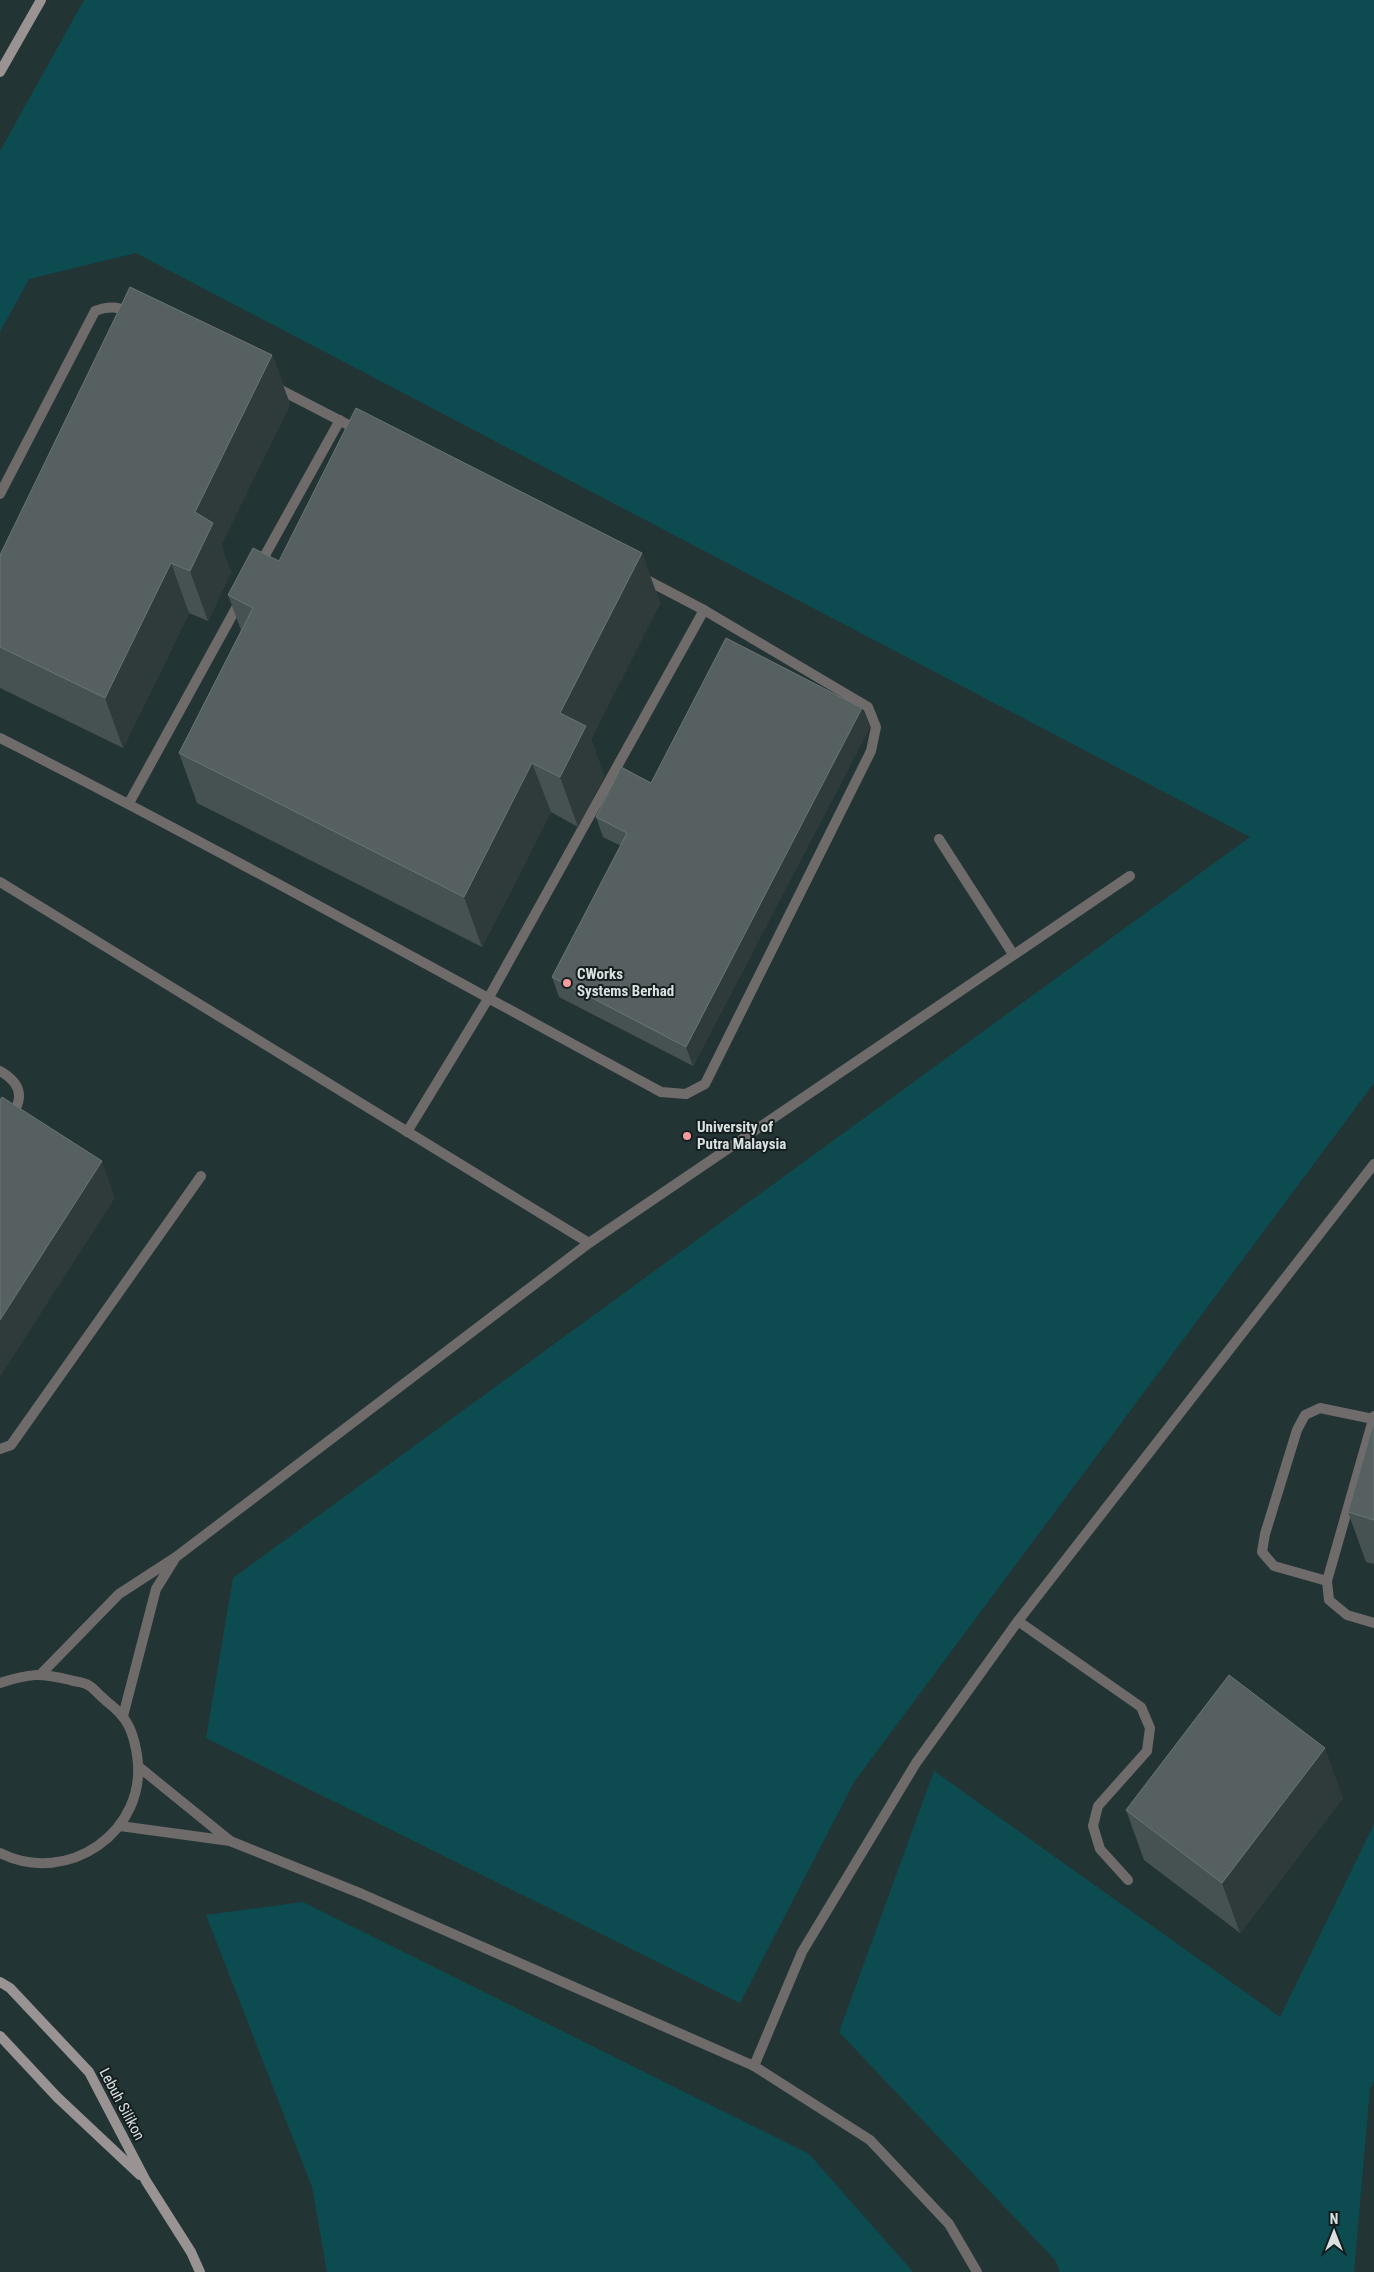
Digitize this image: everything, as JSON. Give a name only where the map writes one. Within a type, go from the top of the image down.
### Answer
[{"type":"street","points":[[0,72],[41,0]]},
{"type":"street","points":[[0,494],[95,311],[106,306],[120,307],[138,316]]},
{"type":"street","points":[[270,384],[366,434]]},
{"type":"street","points":[[254,577],[340,420]]},
{"type":"street","points":[[0,738],[129,803],[661,1092],[686,1094],[705,1084],[871,751],[876,727],[868,707],[704,610],[635,574]]},
{"type":"street","points":[[129,803],[244,594]]},
{"type":"street","points":[[407,1132],[488,999],[704,610]]},
{"type":"street","points":[[938,839],[1012,954]]},
{"type":"street","points":[[42,1674],[119,1594],[176,1557],[589,1243],[1012,954],[1130,876]]},
{"type":"street","points":[[0,882],[589,1243]]},
{"type":"street","points":[[0,1071],[13,1078],[20,1090],[18,1106],[0,1136]]},
{"type":"street","points":[[754,2066],[802,1952],[916,1763],[1018,1621],[1374,1164]]},
{"type":"street","points":[[0,1449],[11,1445],[201,1176]]},
{"type":"street","points":[[1327,1581],[1274,1566],[1262,1552],[1265,1534],[1297,1430],[1305,1415],[1320,1408],[1374,1418],[1327,1581],[1329,1600],[1347,1615],[1374,1623]]},
{"type":"street","points":[[123,1716],[156,1589],[176,1557]]},
{"type":"street","points":[[1018,1621],[1141,1707],[1150,1728],[1148,1751],[1098,1806],[1093,1826],[1100,1848],[1128,1880]]},
{"type":"street","points":[[0,1683],[20,1677],[42,1674],[88,1685],[123,1716],[134,1740],[139,1767],[134,1798],[120,1826],[99,1847],[73,1860],[43,1865],[14,1860],[0,1853]]},
{"type":"street","points":[[139,1767],[230,1841]]},
{"type":"street","points":[[120,1826],[230,1841],[362,1894],[754,2066],[870,2140],[949,2224],[977,2272]]},
{"type":"street","name":"Lebuh Silikon","points":[[0,1982],[10,1988],[89,2072],[146,2181],[191,2252],[200,2272]]},
{"type":"street","name":"Lebuh Silikon","points":[[0,2036],[57,2096],[146,2181]]},
{"type":"shaded area","name":"University of Putra Malaysia","points":[[0,0],[1374,0],[1374,2272],[0,2272]]},
{"type":"shaded area","points":[[84,0],[1374,0],[1374,1083],[854,1782],[740,2003],[206,1738],[233,1578],[1250,837],[136,253],[29,279],[0,332],[0,151]]},
{"type":"shaded area","points":[[934,1771],[1280,2017],[1374,1824],[1374,2081],[1370,2088],[1354,2272],[1060,2272],[1055,2260],[839,2032]]},
{"type":"shaded area","points":[[303,1902],[809,2154],[913,2272],[327,2272],[312,2187],[206,1915]]},
{"type":"building","points":[[130,287],[272,355],[195,512],[213,523],[190,571],[171,563],[105,698],[0,647],[0,555]]},
{"type":"building","points":[[356,408],[642,553],[560,713],[586,726],[560,777],[532,763],[464,897],[179,753],[253,608],[228,595],[253,548],[279,561]]},
{"type":"building","points":[[726,638],[862,708],[686,1047],[552,977],[627,833],[596,817],[621,767],[651,783]]},
{"type":"building","points":[[2,1097],[102,1161],[0,1320],[0,1100]]},
{"type":"building","points":[[1374,1421],[1374,1520],[1348,1512]]},
{"type":"building","points":[[1229,1675],[1325,1748],[1222,1883],[1126,1810]]},
{"type":"place","name":"CWorks Systems Berhad","points":[[567,983]]},
{"type":"place","name":"University of Putra Malaysia","points":[[687,1136]]}]
